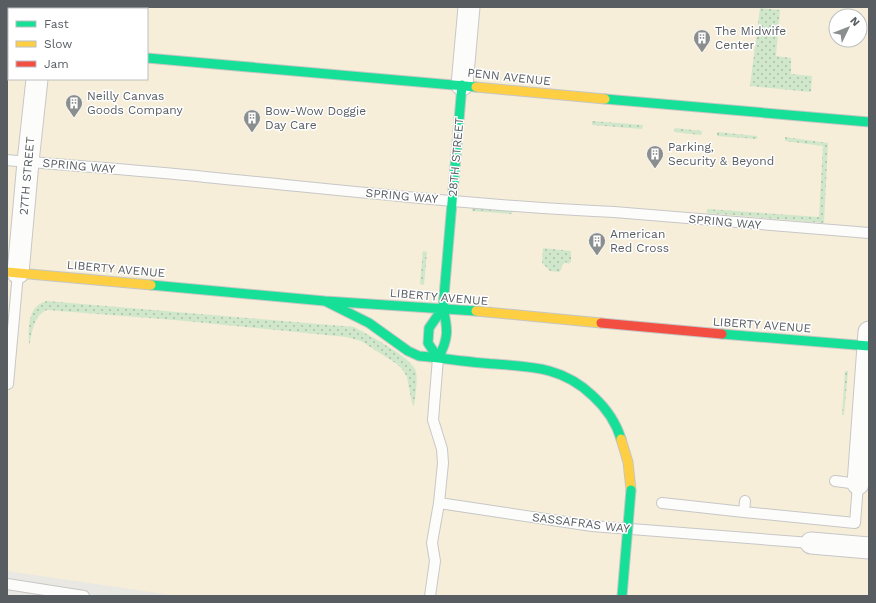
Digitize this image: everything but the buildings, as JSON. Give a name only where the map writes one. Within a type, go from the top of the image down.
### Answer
[{"type":"street","name":"28TH STREET","points":[[438,358],[446,345],[448,330],[443,308],[469,7]]},
{"type":"street","name":"PENN AVENUE","points":[[148,58],[246,68],[462,85],[869,122]]},
{"type":"street","name":"27TH STREET","points":[[12,272],[28,162],[37,80]]},
{"type":"street","name":"LIBERTY AVENUE","points":[[12,272],[325,301],[443,308],[672,330],[869,341]]},
{"type":"street","points":[[325,301],[369,324],[408,351],[418,356],[548,370],[580,384],[597,398],[611,416],[621,435],[627,452],[630,470],[632,490],[622,596]]},
{"type":"street","points":[[438,358],[428,343],[429,328],[443,308]]},
{"type":"street","points":[[858,484],[869,341]]},
{"type":"street","name":"SASSAFRAS WAY","points":[[811,543],[869,548]]},
{"type":"lane","name":"SPRING WAY","points":[[7,160],[203,176],[452,201],[573,211],[614,212],[869,233]]},
{"type":"lane","points":[[8,384],[12,272]]},
{"type":"lane","points":[[430,596],[435,561],[432,544],[439,503],[443,463],[442,449],[433,420],[438,358]]},
{"type":"lane","points":[[662,503],[855,523],[858,484],[835,481]]},
{"type":"lane","points":[[744,512],[745,501]]},
{"type":"lane","name":"SASSAFRAS WAY","points":[[439,503],[592,526],[811,543]]},
{"type":"lane","points":[[7,584],[84,596]]},
{"type":"shaded area","points":[[7,7],[869,7],[869,596],[178,596],[7,571]]},
{"type":"green space","points":[[760,8],[780,10],[776,56],[791,58],[791,74],[812,76],[811,92],[750,86]]},
{"type":"green space","points":[[592,121],[643,125],[642,129],[592,125]]},
{"type":"green space","points":[[675,128],[702,131],[701,135],[674,132]]},
{"type":"green space","points":[[717,132],[757,136],[757,139],[717,136]]},
{"type":"green space","points":[[785,137],[828,143],[824,223],[707,213],[707,209],[819,217],[823,146],[785,141]]},
{"type":"green space","points":[[472,208],[512,210],[512,214],[472,211]]},
{"type":"green space","points":[[543,248],[571,251],[571,262],[568,264],[566,262],[561,266],[562,268],[559,272],[550,271],[542,263]]},
{"type":"green space","points":[[423,251],[427,252],[424,285],[420,284]]},
{"type":"green space","points":[[47,301],[354,327],[399,353],[413,366],[416,372],[417,380],[414,406],[412,403],[407,377],[402,369],[397,364],[361,341],[346,337],[175,320],[47,310],[42,312],[36,320],[29,347],[29,326],[32,313],[40,304]]},
{"type":"green space","points":[[845,371],[848,371],[844,415],[842,415]]},
{"type":"traffic: fast","points":[[148,58],[476,87]]},
{"type":"traffic: fast","points":[[438,358],[446,339],[447,328],[443,308],[462,85]]},
{"type":"traffic: fast","points":[[605,99],[869,122]]},
{"type":"traffic: fast","points":[[151,285],[325,301],[476,311]]},
{"type":"traffic: fast","points":[[325,301],[369,323],[408,351],[419,356],[541,369],[568,378],[581,386],[602,405],[613,421],[621,439]]},
{"type":"traffic: fast","points":[[438,358],[428,343],[429,328],[443,308]]},
{"type":"traffic: fast","points":[[722,334],[869,346]]},
{"type":"traffic: fast","points":[[622,596],[631,490]]},
{"type":"traffic: slow","points":[[476,87],[605,99]]},
{"type":"traffic: slow","points":[[7,272],[151,285]]},
{"type":"traffic: slow","points":[[476,311],[601,323]]},
{"type":"traffic: slow","points":[[621,439],[628,462],[631,490]]},
{"type":"traffic: jam","points":[[601,323],[722,334]]},
{"type":"place","name":"The Midwife Center","points":[[702,53]]},
{"type":"place","name":"Neilly Canvas Goods Company","points":[[74,118]]},
{"type":"place","name":"Bow-Wow Doggie Day Care","points":[[252,133]]},
{"type":"place","name":"Parking, Security & Beyond","points":[[655,169]]},
{"type":"place","name":"American Red Cross","points":[[597,256]]}]
